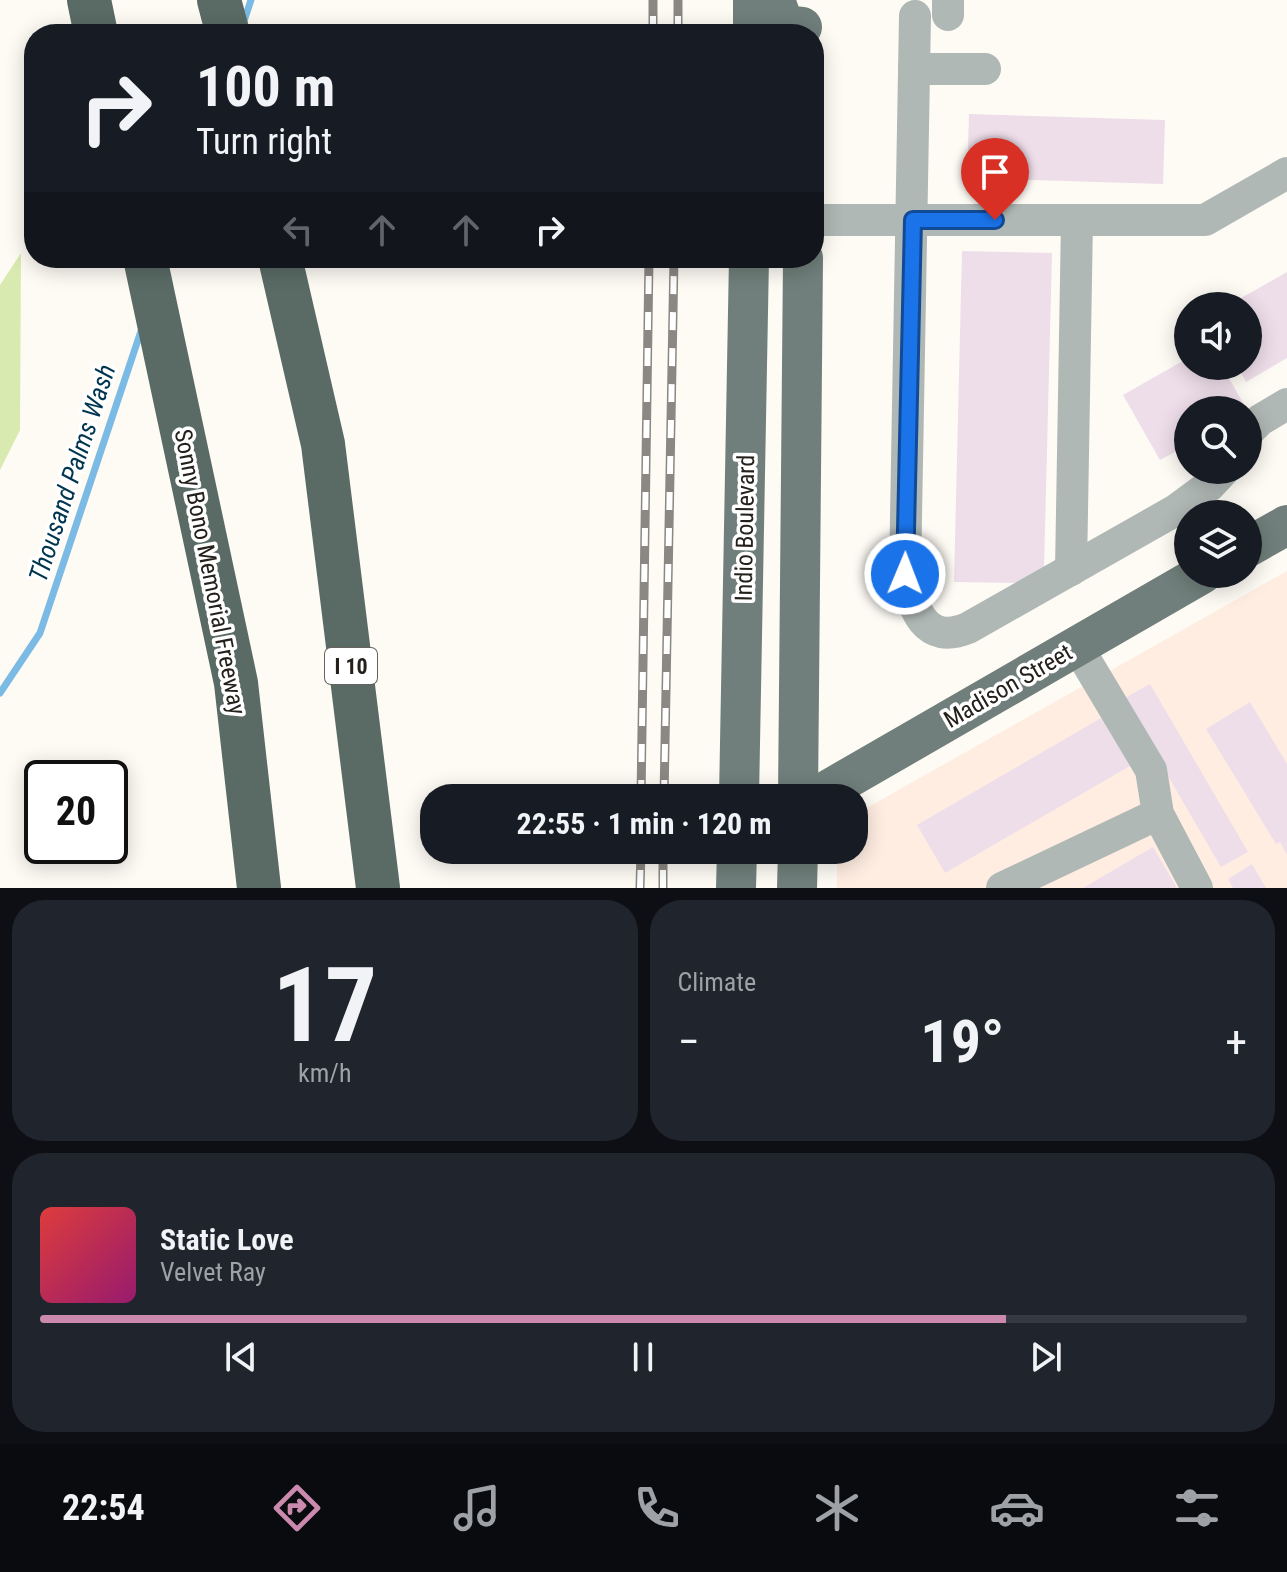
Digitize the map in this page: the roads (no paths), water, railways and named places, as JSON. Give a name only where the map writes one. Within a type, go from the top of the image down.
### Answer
[{"type":"highway","points":[[89,0],[94,24]]},
{"type":"highway","points":[[219,0],[225,24]]},
{"type":"highway","name":"Sonny Bono Memorial Freeway","points":[[147,268],[236,683],[259,888]]},
{"type":"highway","name":"I 10","points":[[282,268],[323,444],[378,888]]},
{"type":"main road","points":[[753,0],[753,24]]},
{"type":"main road","name":"Indio Boulevard","points":[[739,784],[749,268]]},
{"type":"main road","points":[[798,784],[803,268]]},
{"type":"main road","points":[[1262,539],[1287,525]]},
{"type":"main road","name":"Madison Street","points":[[838,784],[1178,588]]},
{"type":"main road","points":[[736,888],[737,864]]},
{"type":"main road","points":[[797,888],[798,864]]},
{"type":"lane","points":[[915,16],[905,574],[913,606],[930,628],[956,633],[1176,510],[1211,484]]},
{"type":"lane","points":[[914,69],[985,69]]},
{"type":"lane","points":[[824,220],[1205,220],[1287,173]]},
{"type":"lane","points":[[1071,570],[1077,220]]},
{"type":"lane","points":[[1262,419],[1287,404]]},
{"type":"lane","points":[[1077,646],[1151,770],[1158,814],[1197,888]]},
{"type":"lane","points":[[1002,888],[1158,814]]},
{"type":"waterway","name":"Thousand Palms Wash","points":[[243,24],[251,0]]},
{"type":"waterway","name":"Thousand Palms Wash","points":[[0,693],[40,633],[142,328]]},
{"type":"railway","points":[[653,0],[653,24]]},
{"type":"railway","points":[[678,0],[678,24]]},
{"type":"railway","points":[[641,784],[649,268]]},
{"type":"railway","points":[[664,784],[674,268]]},
{"type":"railway","points":[[640,888],[641,864]]},
{"type":"railway","points":[[663,864],[663,888]]}]
